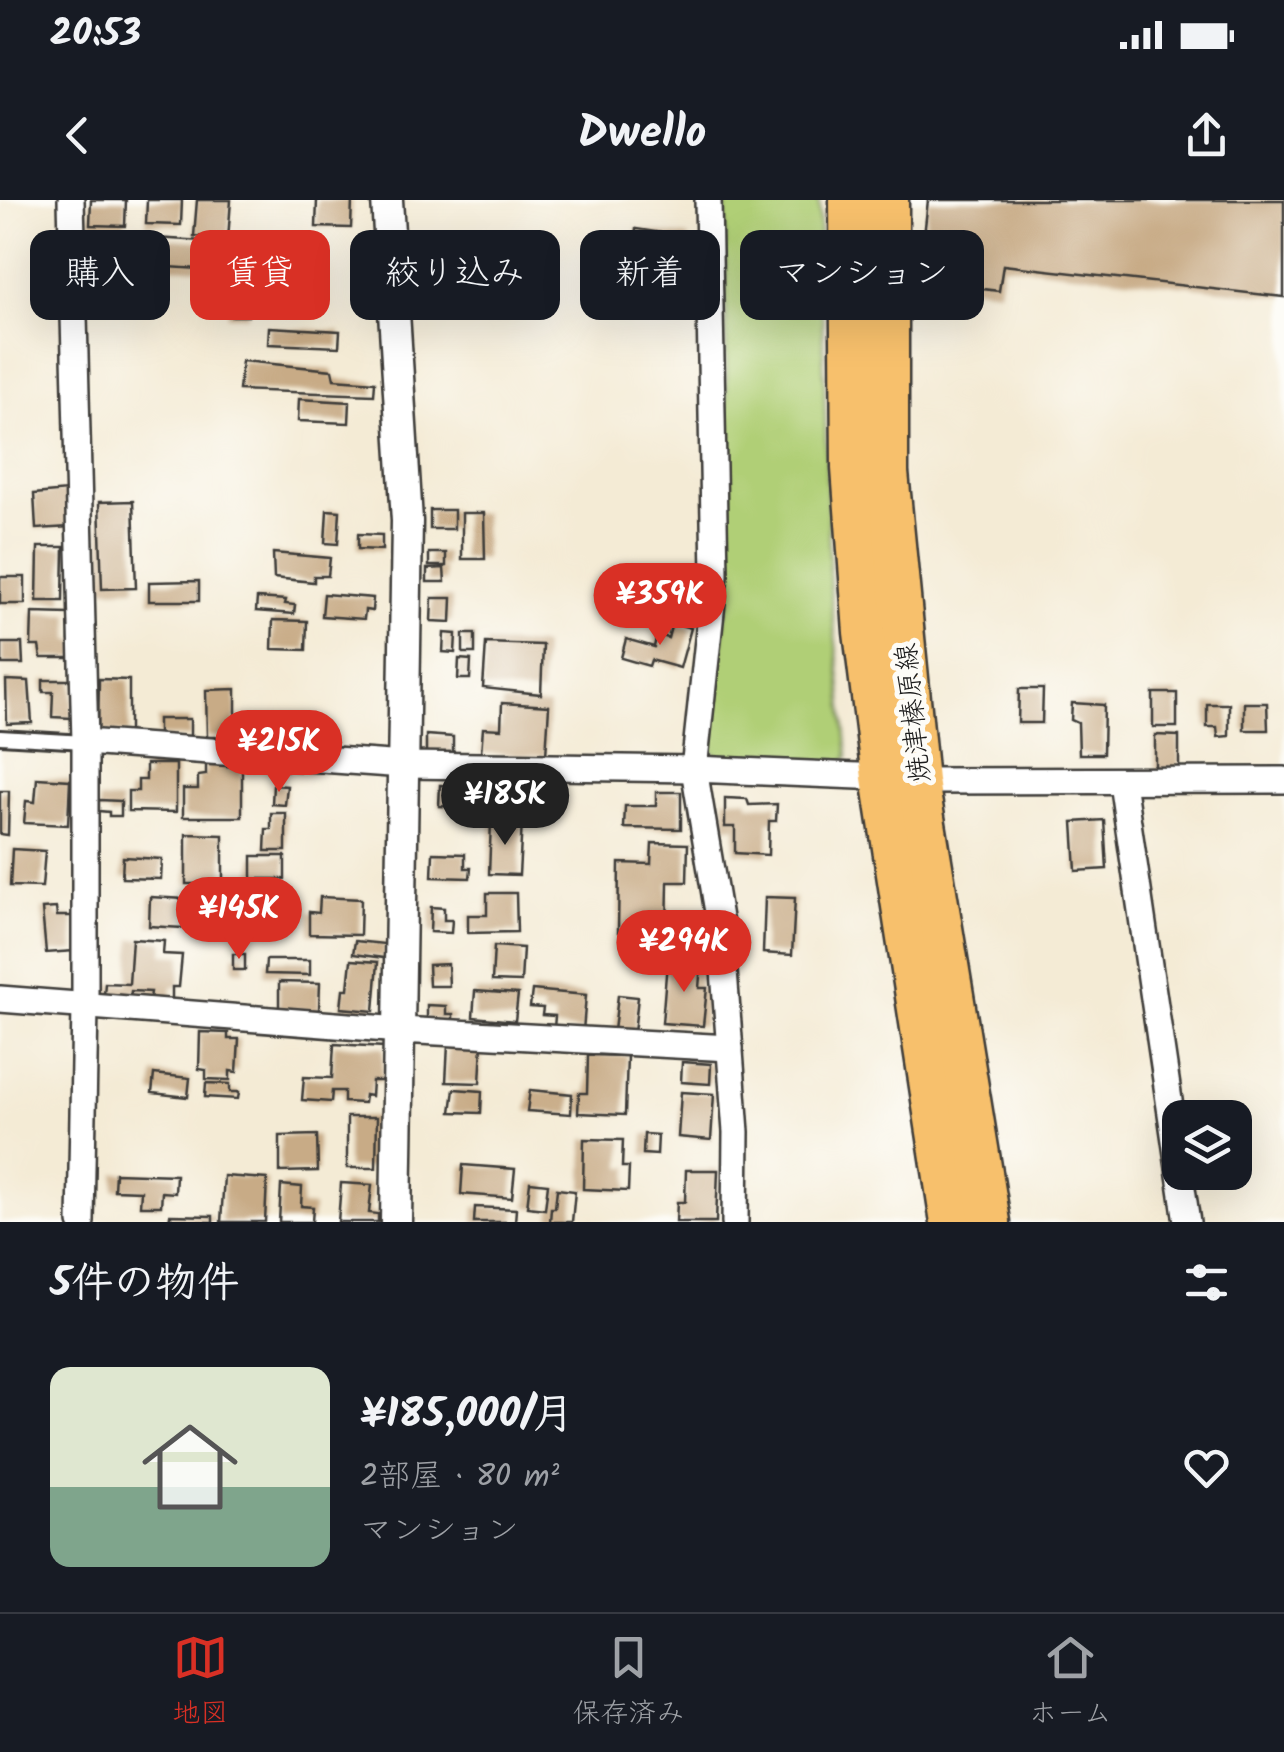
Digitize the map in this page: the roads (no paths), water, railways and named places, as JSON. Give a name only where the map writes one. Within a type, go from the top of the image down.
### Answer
[{"type":"main road","name":"焼津榛原線","points":[[850,200],[852,468],[864,632],[900,779],[990,1222]]},
{"type":"main road","name":"焼津榛原線","points":[[888,200],[888,474],[900,779],[951,1222]]},
{"type":"street","points":[[71,200],[85,742],[81,1222]]},
{"type":"street","points":[[388,200],[407,521],[396,1222]]},
{"type":"street","points":[[708,200],[715,575],[694,769],[721,930],[736,1132],[734,1222]]},
{"type":"street","points":[[85,742],[404,765],[694,769],[900,779],[1284,780]]},
{"type":"street","points":[[1122,782],[1187,1222]]},
{"type":"street","points":[[0,999],[400,1030],[730,1048]]},
{"type":"lane","points":[[618,572],[715,575]]},
{"type":"lane","points":[[0,736],[85,742]]}]
